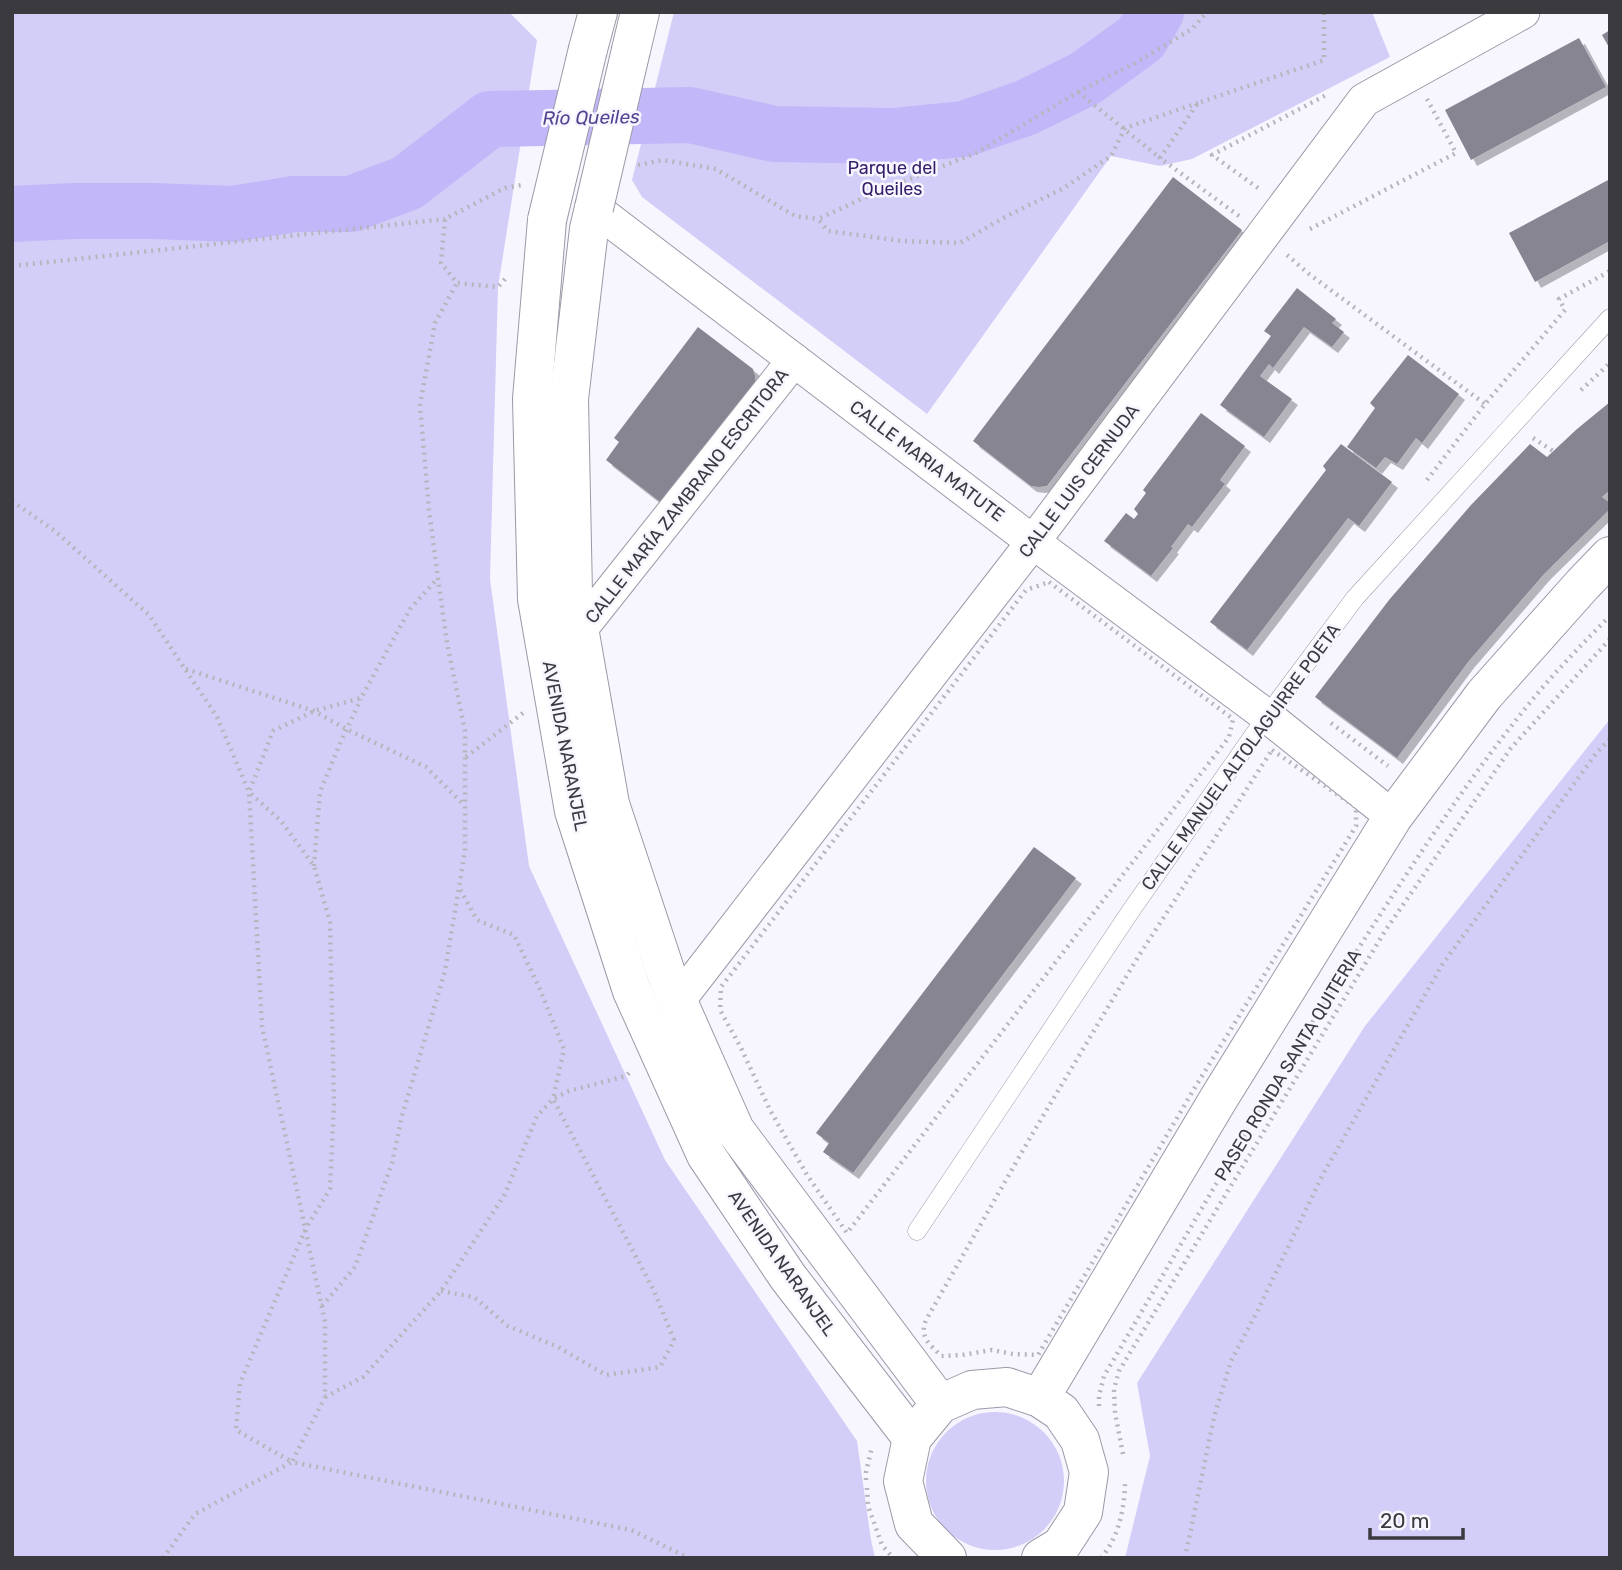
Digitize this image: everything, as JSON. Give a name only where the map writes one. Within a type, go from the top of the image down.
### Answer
[{"type":"street","name":"AVENIDA NARANJEL","points":[[598,12],[547,220],[532,399],[537,600],[574,811],[632,991],[706,1155],[788,1278],[912,1438]]},
{"type":"street","name":"AVENIDA NARANJEL","points":[[640,12],[589,229],[569,399],[573,594],[610,804],[668,979],[735,1130],[940,1404]]},
{"type":"street","name":"CALLE LUIS CERNUDA","points":[[678,1001],[1033,542],[1364,100],[1523,12]]},
{"type":"street","name":"CALLE MARIA MATUTE","points":[[594,208],[1267,716],[1393,817]]},
{"type":"street","name":"CALLE MARÍA ZAMBRANO ESCRITORA","points":[[579,631],[794,360]]},
{"type":"street","points":[[1051,1405],[1219,1098],[1393,817],[1484,695],[1610,556]]},
{"type":"street","name":"PASEO RONDA SANTA QUITERIA","points":[[1051,1405],[1088,1353],[1155,1235],[1396,842],[1512,684],[1550,638],[1610,576]]},
{"type":"street","points":[[947,1558],[914,1524],[903,1481],[912,1438],[940,1404],[972,1390],[1007,1387],[1051,1405],[1080,1440],[1089,1472],[1083,1512],[1061,1546],[1041,1558]]},
{"type":"lane","name":"CALLE MANUEL ALTOLAGUIRRE POETA","points":[[917,1231],[1130,912],[1267,716],[1355,598],[1610,318]]},
{"type":"path","points":[[629,166],[663,160],[716,169],[795,216],[818,219],[879,191],[975,153],[1192,29],[1207,12]]},
{"type":"path","points":[[818,219],[828,231],[902,241],[960,243],[1064,188],[1111,156],[1125,128],[1324,60],[1324,12]]},
{"type":"path","points":[[1305,231],[1456,153],[1421,88]]},
{"type":"path","points":[[1079,92],[1160,158],[1239,217]]},
{"type":"path","points":[[1160,158],[1198,103]]},
{"type":"path","points":[[12,265],[445,219],[505,188],[521,185]]},
{"type":"path","points":[[445,219],[441,263],[457,283],[498,287],[505,279]]},
{"type":"path","points":[[1283,251],[1309,274],[1485,404]]},
{"type":"path","points":[[1426,481],[1485,404],[1566,310],[1559,299],[1610,271]]},
{"type":"path","points":[[321,1306],[355,1267],[392,1163],[402,1116],[445,971],[465,851],[465,731],[447,643],[438,579],[420,404],[435,323],[457,283]]},
{"type":"path","points":[[1531,437],[1553,451]]},
{"type":"path","points":[[12,501],[55,531],[149,615],[217,717],[249,792],[262,1026],[325,1322],[325,1397],[292,1462],[195,1514],[163,1558]]},
{"type":"path","points":[[314,866],[320,792],[346,729],[410,609],[438,579]]},
{"type":"path","points":[[1049,582],[1233,719],[1229,737],[847,1233],[807,1175],[770,1110],[720,1010],[721,987],[729,976],[1026,590],[1049,582]]},
{"type":"path","name":"PASEO RONDA SANTA QUITERIA","points":[[1099,1414],[1099,1396],[1104,1376],[1348,965],[1432,835],[1490,754],[1528,704],[1610,615]]},
{"type":"path","points":[[1123,1457],[1115,1413],[1114,1388],[1119,1371],[1385,930],[1511,748],[1610,639]]},
{"type":"path","points":[[185,669],[314,710],[346,729],[426,767],[465,806]]},
{"type":"path","points":[[249,792],[273,731],[314,710],[361,698]]},
{"type":"path","points":[[465,757],[532,706]]},
{"type":"path","points":[[1185,1558],[1214,1417],[1231,1361],[1322,1176],[1441,965],[1598,751],[1610,739]]},
{"type":"path","points":[[1272,750],[1356,807],[1356,826],[1194,1089],[1038,1355],[992,1350],[941,1356],[926,1339],[923,1330],[933,1309],[1041,1119],[1138,957],[1272,750]]},
{"type":"path","points":[[249,792],[281,821],[314,866],[330,922],[334,1104],[330,1189],[306,1228],[240,1383],[236,1430],[292,1462],[631,1530],[689,1558]]},
{"type":"path","points":[[441,1291],[474,1297],[508,1326],[558,1347],[606,1375],[660,1367],[674,1340],[654,1291],[553,1099],[564,1049],[539,987],[514,935],[477,920],[459,888]]},
{"type":"path","points":[[325,1397],[363,1377],[441,1291],[504,1196],[537,1116],[553,1099],[569,1091],[626,1076],[635,1067]]},
{"type":"path","points":[[1101,1558],[1118,1527],[1125,1501],[1125,1479]]},
{"type":"green space","points":[[12,12],[509,12],[537,40],[498,287],[490,579],[529,866],[665,1160],[857,1441],[875,1558],[12,1558]]},
{"type":"green space","name":"Parque del Queiles","points":[[674,12],[1372,12],[1390,57],[1192,159],[1160,166],[1111,156],[927,414],[642,197],[632,180]]},
{"type":"green space","points":[[1610,719],[1610,1558],[1125,1558],[1150,1456],[1137,1383],[1365,1026]]},
{"type":"green space","points":[[995,1412],[1021,1417],[1044,1432],[1059,1455],[1064,1481],[1059,1507],[1044,1530],[1021,1545],[995,1550],[969,1545],[946,1530],[931,1507],[926,1481],[931,1455],[946,1432],[969,1417]]},
{"type":"building","points":[[1610,30],[1610,49],[1602,35]]},
{"type":"building","points":[[1579,38],[1606,87],[1471,160],[1445,110]]},
{"type":"building","points":[[1173,177],[1242,230],[1047,486],[1031,486],[973,441]]},
{"type":"building","points":[[1610,179],[1610,241],[1535,282],[1509,233]]},
{"type":"building","points":[[1297,288],[1336,319],[1332,323],[1344,332],[1332,347],[1304,327],[1273,368],[1269,364],[1260,376],[1292,399],[1264,437],[1220,405],[1271,336],[1264,331]]},
{"type":"building","points":[[698,327],[753,369],[755,381],[664,505],[606,460],[619,442],[614,438]]},
{"type":"building","points":[[1408,355],[1459,394],[1422,443],[1416,438],[1397,464],[1385,457],[1376,468],[1347,447],[1375,408],[1370,403]]},
{"type":"building","points":[[1610,402],[1610,490],[1602,497],[1610,503],[1610,509],[1544,574],[1468,662],[1397,758],[1315,697],[1389,600],[1471,505],[1530,444],[1547,457]]},
{"type":"building","points":[[1201,413],[1245,446],[1220,480],[1225,484],[1192,527],[1188,524],[1151,576],[1104,541],[1126,513],[1134,519],[1138,514],[1134,509],[1146,493],[1143,490]]},
{"type":"building","points":[[1341,444],[1392,482],[1359,526],[1348,518],[1247,650],[1210,622],[1326,470],[1323,466]]},
{"type":"building","points":[[1034,847],[1076,878],[853,1173],[823,1152],[829,1143],[816,1133]]},
{"type":"waterway","name":"Río Queiles","points":[[12,214],[74,211],[233,214],[294,204],[351,204],[407,183],[490,119],[690,115],[774,134],[892,136],[964,129],[1025,108],[1086,78],[1141,38],[1156,12]]}]
